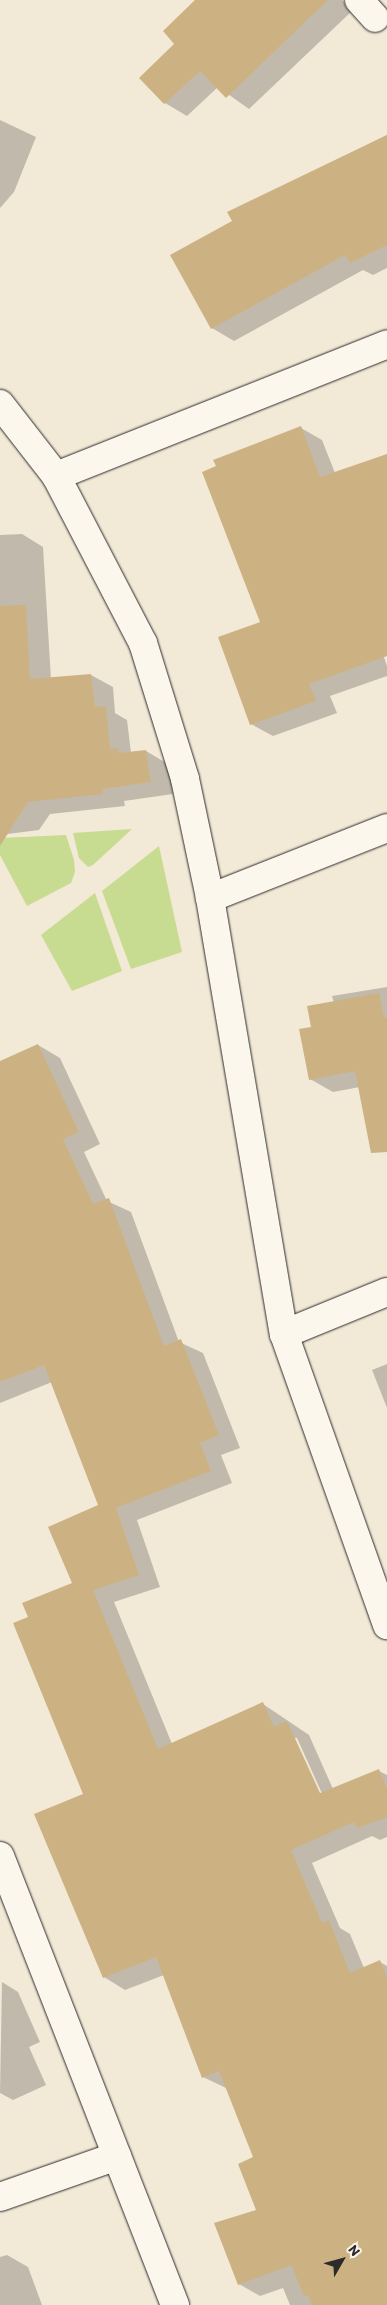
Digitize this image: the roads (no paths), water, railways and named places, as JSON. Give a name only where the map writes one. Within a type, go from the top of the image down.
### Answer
[{"type":"street","points":[[56,476],[387,344]]},
{"type":"street","points":[[0,404],[56,476],[143,643],[185,779],[210,898],[284,1334],[387,1625]]},
{"type":"street","points":[[210,898],[387,828]]},
{"type":"street","points":[[284,1334],[387,1292]]},
{"type":"street","points":[[0,1856],[175,2305]]},
{"type":"street","points":[[0,2197],[117,2156]]}]
